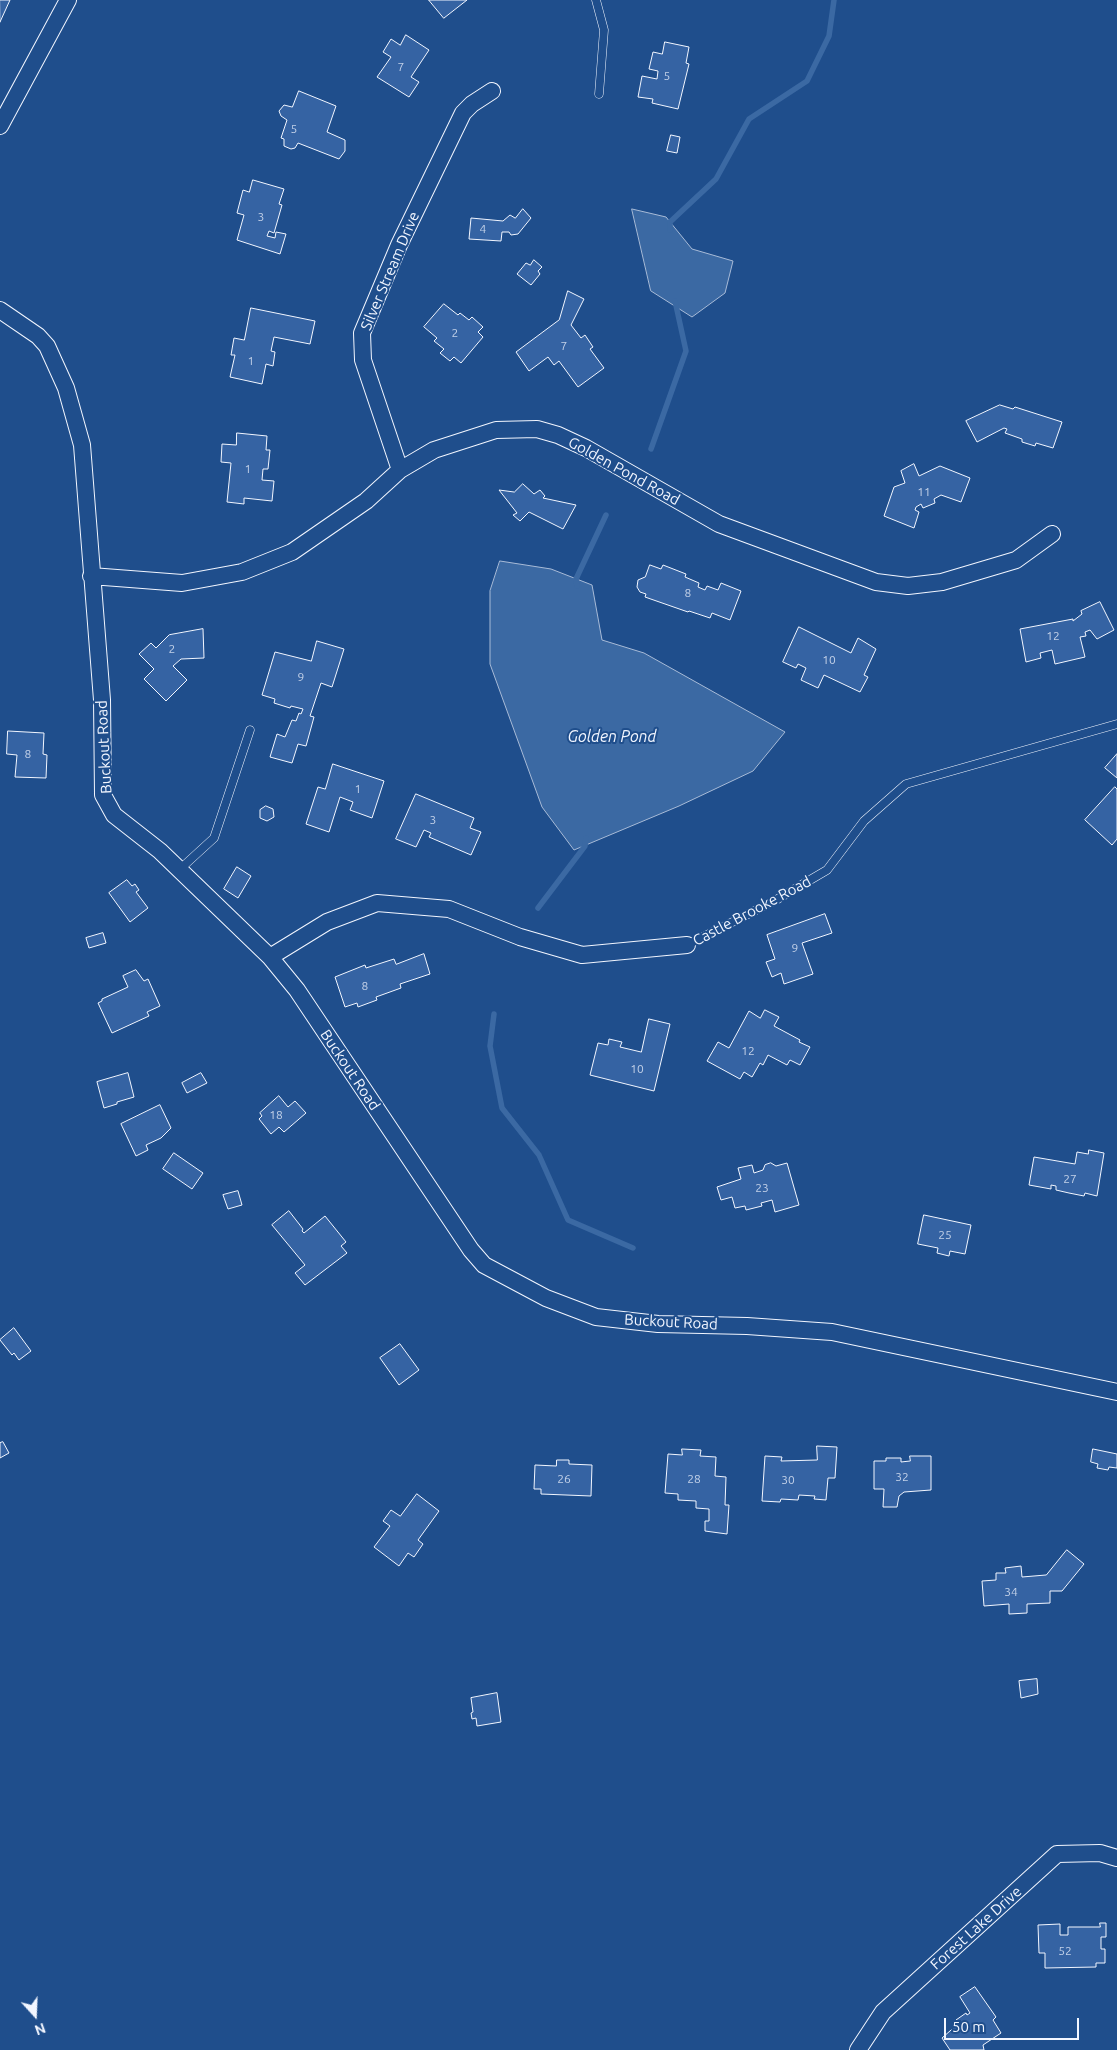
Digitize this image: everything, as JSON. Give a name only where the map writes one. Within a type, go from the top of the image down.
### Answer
[{"type":"street","points":[[0,126],[68,0]]},
{"type":"street","name":"Silver Stream Drive","points":[[400,470],[363,360],[362,333],[399,245],[464,113],[472,104],[492,91]]},
{"type":"street","name":"Buckout Road","points":[[0,310],[38,336],[47,346],[66,388],[82,445],[102,700],[103,795],[114,815],[160,851],[270,957],[297,990],[471,1250],[484,1265],[546,1298],[596,1317],[658,1324],[747,1326],[832,1332],[1117,1392]]},
{"type":"street","name":"Golden Pond Road","points":[[92,576],[182,583],[242,572],[292,552],[366,501],[400,470],[434,450],[496,430],[537,429],[558,435],[586,448],[719,524],[876,582],[908,586],[942,582],[1016,560],[1052,534]]},
{"type":"street","name":"Castle Brooke Road","points":[[270,957],[327,922],[377,903],[448,909],[520,937],[582,955],[687,945]]},
{"type":"street","name":"Forest Lake Drive","points":[[858,2050],[883,2012],[1057,1854],[1100,1853],[1117,1858]]},
{"type":"lane","points":[[596,0],[604,30],[599,94]]},
{"type":"lane","name":"Castle Brooke Road","points":[[687,945],[776,900],[827,870],[864,821],[906,784],[1117,724]]},
{"type":"lane","points":[[179,870],[214,838],[250,730]]},
{"type":"water","points":[[632,209],[666,217],[692,249],[733,261],[725,293],[692,317],[651,291]]},
{"type":"water","name":"Golden Pond","points":[[500,561],[551,569],[592,585],[602,640],[644,653],[785,732],[753,771],[679,806],[574,850],[542,807],[490,664],[490,591]]},
{"type":"building","points":[[0,0],[10,0],[0,22]]},
{"type":"building","points":[[429,0],[467,0],[444,18]]},
{"type":"building","points":[[406,35],[429,50],[411,77],[419,82],[409,97],[377,77],[391,57],[383,52],[391,39],[400,45]]},
{"type":"building","points":[[665,42],[689,47],[686,63],[689,64],[678,109],[652,103],[653,99],[638,97],[642,76],[657,79],[658,71],[649,69],[653,52],[662,54]]},
{"type":"building","points":[[299,91],[336,106],[327,132],[345,140],[345,151],[339,159],[298,143],[295,148],[291,149],[284,146],[284,139],[281,138],[287,120],[281,116],[279,111],[284,105],[292,107]]},
{"type":"building","points":[[671,135],[680,137],[677,153],[667,151]]},
{"type":"building","points":[[253,180],[284,189],[279,204],[282,205],[274,233],[269,231],[267,236],[275,238],[276,232],[286,234],[280,254],[237,240],[244,215],[237,213],[243,190],[249,192]]},
{"type":"building","points":[[523,209],[531,218],[518,234],[511,235],[509,232],[502,232],[501,241],[469,239],[471,218],[503,221],[510,215],[515,218]]},
{"type":"building","points":[[534,260],[542,267],[538,271],[540,274],[531,285],[517,274],[526,263],[530,265]]},
{"type":"building","points":[[568,291],[584,299],[571,325],[581,338],[585,335],[593,347],[590,349],[604,368],[578,387],[559,361],[554,365],[548,357],[529,371],[516,352],[559,320]]},
{"type":"building","points":[[444,304],[458,315],[460,313],[469,320],[472,317],[483,327],[478,332],[483,337],[461,363],[454,357],[450,361],[440,353],[444,349],[434,341],[437,338],[424,327]]},
{"type":"building","points":[[251,308],[315,321],[310,344],[274,337],[271,351],[275,352],[273,366],[266,364],[262,384],[230,377],[235,355],[231,355],[234,338],[244,340]]},
{"type":"building","points":[[1000,405],[1013,409],[1015,407],[1062,422],[1053,448],[1036,443],[1035,446],[1022,442],[1022,439],[1005,433],[1007,429],[1004,428],[977,442],[966,421]]},
{"type":"building","points":[[237,433],[267,436],[266,450],[270,450],[268,469],[263,469],[262,480],[274,481],[272,501],[244,498],[244,504],[227,502],[231,463],[221,462],[222,444],[236,445]]},
{"type":"building","points":[[914,464],[919,476],[940,466],[970,478],[961,502],[941,495],[934,499],[935,503],[923,508],[921,504],[916,507],[915,510],[919,512],[914,528],[884,516],[894,487],[905,483],[901,471]]},
{"type":"building","points":[[523,484],[534,494],[540,490],[545,496],[543,498],[576,505],[563,529],[529,512],[520,521],[513,515],[517,513],[499,490],[514,492]]},
{"type":"building","points":[[650,565],[661,569],[663,565],[686,574],[685,577],[699,583],[698,587],[705,590],[707,586],[718,590],[721,583],[741,591],[730,620],[712,613],[710,618],[645,597],[646,594],[640,592],[637,587],[638,580],[645,577]]},
{"type":"building","points":[[1100,602],[1114,630],[1097,639],[1090,630],[1085,632],[1086,636],[1080,637],[1085,657],[1055,664],[1052,650],[1040,653],[1041,658],[1026,662],[1020,629],[1073,619],[1073,621],[1082,614],[1081,611]]},
{"type":"building","points":[[799,627],[851,653],[858,638],[876,649],[864,675],[868,677],[860,692],[824,675],[818,688],[801,680],[806,668],[798,664],[796,668],[783,662]]},
{"type":"building","points":[[203,629],[204,658],[181,659],[173,666],[187,680],[166,701],[144,679],[154,669],[139,654],[151,643],[156,648],[169,635]]},
{"type":"building","points":[[317,641],[344,649],[332,687],[321,683],[310,716],[314,717],[306,746],[298,744],[292,763],[270,757],[277,734],[285,737],[292,720],[296,721],[303,709],[291,706],[290,708],[274,703],[275,699],[262,695],[275,652],[311,661]]},
{"type":"building","points":[[8,731],[44,733],[43,754],[47,755],[46,778],[15,777],[17,755],[7,754]]},
{"type":"building","points":[[1117,754],[1117,778],[1105,768]]},
{"type":"building","points":[[333,764],[384,781],[372,818],[350,810],[353,802],[340,797],[329,832],[306,824],[318,787],[325,789]]},
{"type":"building","points":[[1115,787],[1117,789],[1117,839],[1112,845],[1085,820]]},
{"type":"building","points":[[416,794],[474,818],[470,828],[481,832],[471,855],[429,837],[431,833],[424,830],[416,847],[396,839]]},
{"type":"building","points":[[266,806],[273,809],[274,817],[267,821],[260,818],[260,810]]},
{"type":"building","points":[[237,867],[251,876],[238,898],[224,889]]},
{"type":"building","points":[[127,880],[132,886],[135,884],[139,890],[136,892],[148,908],[130,922],[109,893]]},
{"type":"building","points":[[825,914],[832,933],[802,943],[813,974],[784,984],[781,973],[772,977],[766,962],[775,959],[767,935]]},
{"type":"building","points":[[103,933],[106,943],[89,948],[86,938]]},
{"type":"building","points":[[424,954],[430,974],[400,984],[401,988],[376,997],[377,1000],[358,1007],[357,1003],[345,1007],[335,977],[365,965],[366,968],[394,959],[396,964]]},
{"type":"building","points":[[136,970],[144,981],[148,979],[160,1006],[147,1012],[149,1016],[112,1033],[98,1003],[102,999],[128,987],[123,976]]},
{"type":"building","points":[[765,1010],[779,1017],[774,1026],[810,1047],[800,1065],[790,1060],[787,1065],[768,1055],[763,1065],[760,1063],[752,1077],[744,1072],[740,1079],[707,1061],[718,1042],[729,1048],[749,1011],[760,1018]]},
{"type":"building","points":[[649,1019],[670,1024],[654,1091],[590,1075],[598,1043],[608,1045],[609,1039],[622,1042],[620,1047],[641,1052]]},
{"type":"building","points":[[128,1073],[134,1097],[104,1108],[97,1082]]},
{"type":"building","points":[[201,1073],[207,1083],[187,1093],[182,1083]]},
{"type":"building","points":[[279,1096],[288,1107],[295,1101],[306,1113],[284,1132],[279,1127],[271,1134],[259,1119],[262,1116],[260,1113]]},
{"type":"building","points":[[160,1105],[171,1128],[161,1138],[146,1145],[148,1150],[136,1156],[121,1124]]},
{"type":"building","points":[[1089,1150],[1104,1153],[1097,1196],[1085,1193],[1084,1196],[1056,1190],[1056,1186],[1051,1185],[1051,1189],[1029,1185],[1034,1157],[1075,1164],[1077,1152],[1088,1154]]},
{"type":"building","points":[[174,1153],[203,1173],[192,1189],[163,1169]]},
{"type":"building","points":[[771,1163],[776,1166],[787,1163],[799,1205],[775,1212],[772,1200],[761,1203],[762,1206],[746,1210],[745,1206],[735,1208],[732,1197],[721,1200],[717,1187],[741,1179],[738,1168],[752,1165],[754,1173],[763,1170],[765,1165]]},
{"type":"building","points":[[238,1191],[242,1205],[228,1209],[223,1195]]},
{"type":"building","points":[[289,1211],[304,1233],[325,1216],[346,1242],[341,1246],[347,1253],[305,1285],[295,1273],[305,1265],[272,1225]]},
{"type":"building","points":[[924,1215],[971,1225],[965,1254],[950,1251],[949,1256],[937,1253],[938,1248],[918,1244]]},
{"type":"building","points":[[14,1328],[31,1351],[19,1360],[14,1353],[12,1355],[0,1340]]},
{"type":"building","points":[[400,1344],[419,1370],[399,1385],[380,1358]]},
{"type":"building","points":[[3,1442],[9,1453],[0,1458],[0,1443]]},
{"type":"building","points":[[817,1446],[837,1447],[835,1478],[828,1478],[826,1500],[814,1499],[815,1496],[799,1495],[798,1500],[762,1501],[765,1456],[782,1457],[781,1461],[817,1460]]},
{"type":"building","points":[[682,1449],[701,1450],[700,1456],[716,1457],[715,1476],[726,1477],[725,1505],[729,1505],[727,1534],[705,1531],[705,1521],[709,1521],[709,1509],[696,1508],[696,1501],[678,1500],[678,1494],[665,1493],[668,1454],[682,1455]]},
{"type":"building","points":[[1093,1449],[1117,1454],[1117,1468],[1109,1467],[1108,1470],[1097,1468],[1098,1464],[1091,1462]]},
{"type":"building","points":[[910,1456],[931,1456],[931,1490],[904,1492],[899,1496],[897,1507],[883,1507],[884,1489],[874,1489],[874,1461],[886,1461],[886,1458],[901,1458],[901,1462],[910,1461]]},
{"type":"building","points":[[557,1460],[569,1460],[569,1464],[592,1465],[591,1496],[541,1494],[541,1489],[534,1489],[535,1465],[556,1466]]},
{"type":"building","points":[[417,1494],[439,1511],[418,1540],[423,1544],[414,1557],[408,1553],[399,1566],[374,1547],[390,1526],[383,1521],[391,1510],[400,1516]]},
{"type":"building","points":[[1067,1550],[1084,1564],[1062,1591],[1050,1591],[1050,1603],[1027,1604],[1027,1613],[1009,1614],[1009,1604],[984,1606],[982,1581],[996,1580],[996,1573],[1006,1573],[1005,1568],[1021,1566],[1022,1577],[1046,1575]]},
{"type":"building","points":[[1037,1679],[1038,1694],[1021,1698],[1019,1681]]},
{"type":"building","points":[[497,1693],[501,1722],[477,1726],[476,1718],[472,1719],[471,1698]]},
{"type":"building","points":[[1100,1923],[1106,1923],[1106,1937],[1101,1937],[1101,1949],[1105,1949],[1105,1963],[1096,1963],[1096,1967],[1045,1968],[1045,1953],[1039,1953],[1038,1925],[1060,1924],[1060,1935],[1068,1935],[1068,1927],[1100,1927]]},
{"type":"building","points":[[975,1987],[996,2017],[993,2020],[1001,2033],[983,2045],[984,2050],[950,2050],[942,2038],[959,2023],[956,2020],[966,2013],[967,2015],[970,2013],[960,1997]]},
{"type":"waterway","points":[[670,230],[670,222],[716,179],[749,119],[807,81],[829,36],[834,0]]},
{"type":"waterway","points":[[651,449],[686,351],[675,301]]},
{"type":"waterway","points":[[577,586],[576,579],[606,515]]},
{"type":"waterway","points":[[538,908],[585,846],[586,838]]},
{"type":"waterway","points":[[494,1014],[490,1046],[502,1108],[539,1155],[568,1220],[633,1248]]}]
